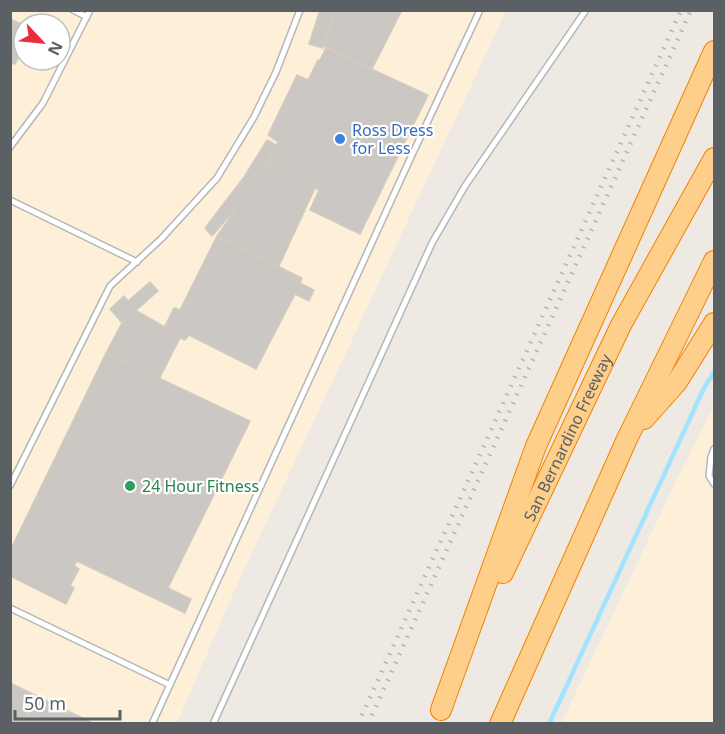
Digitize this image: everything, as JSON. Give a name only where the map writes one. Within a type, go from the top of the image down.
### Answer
[{"type":"highway","points":[[438,717],[536,446],[714,51]]},
{"type":"highway","name":"San Bernardino Freeway","points":[[438,717],[516,544],[621,324],[714,158]]},
{"type":"highway","points":[[500,723],[627,439],[714,261]]},
{"type":"highway","points":[[627,439],[676,382],[714,323]]},
{"type":"lane","points":[[73,10],[87,17]]},
{"type":"lane","points":[[10,147],[43,103],[90,10]]},
{"type":"lane","points":[[10,486],[110,286],[161,239],[217,178],[254,117],[276,72],[300,10]]},
{"type":"lane","points":[[152,723],[480,10]]},
{"type":"lane","points":[[213,723],[432,243],[465,186],[586,10]]},
{"type":"lane","points":[[10,200],[137,262]]},
{"type":"lane","points":[[714,449],[709,476],[714,484]]},
{"type":"lane","points":[[10,608],[170,685]]},
{"type":"shaded area","points":[[10,11],[506,11],[235,589],[177,723],[11,723]]},
{"type":"shaded area","points":[[714,406],[714,723],[561,724],[678,477]]},
{"type":"building","points":[[320,10],[334,10],[323,48],[309,44]]},
{"type":"building","points":[[334,10],[402,10],[372,69],[324,46]]},
{"type":"building","points":[[10,19],[12,20],[12,63],[10,62]]},
{"type":"building","name":"Ross Dress for Less","points":[[326,48],[428,95],[360,234],[310,210],[319,190],[267,164],[278,142],[268,135],[297,75],[308,80]]},
{"type":"building","points":[[267,140],[276,145],[267,163],[238,206],[212,236],[205,228],[244,177]]},
{"type":"building","points":[[267,164],[315,188],[279,266],[217,236]]},
{"type":"building","points":[[217,236],[302,278],[300,283],[314,290],[309,301],[295,294],[256,369],[189,335],[185,340],[163,330],[174,308],[180,310]]},
{"type":"building","points":[[150,282],[158,291],[122,323],[110,309],[124,296],[128,301]]},
{"type":"building","points":[[135,310],[165,327],[163,330],[180,338],[159,379],[106,353],[123,321]]},
{"type":"building","name":"24 Hour Fitness","points":[[106,353],[250,421],[168,588],[191,599],[185,613],[77,561],[74,566],[79,569],[70,586],[74,588],[66,604],[10,576],[10,551]]},
{"type":"building","points":[[10,683],[91,722],[90,724],[10,724]]},
{"type":"waterway","points":[[549,724],[704,388],[714,372]]},
{"type":"railway","points":[[358,724],[681,10]]},
{"type":"railway","points":[[368,724],[691,10]]},
{"type":"place","name":"Ross Dress for Less","points":[[340,139]]},
{"type":"place","name":"24 Hour Fitness","points":[[130,486]]}]
